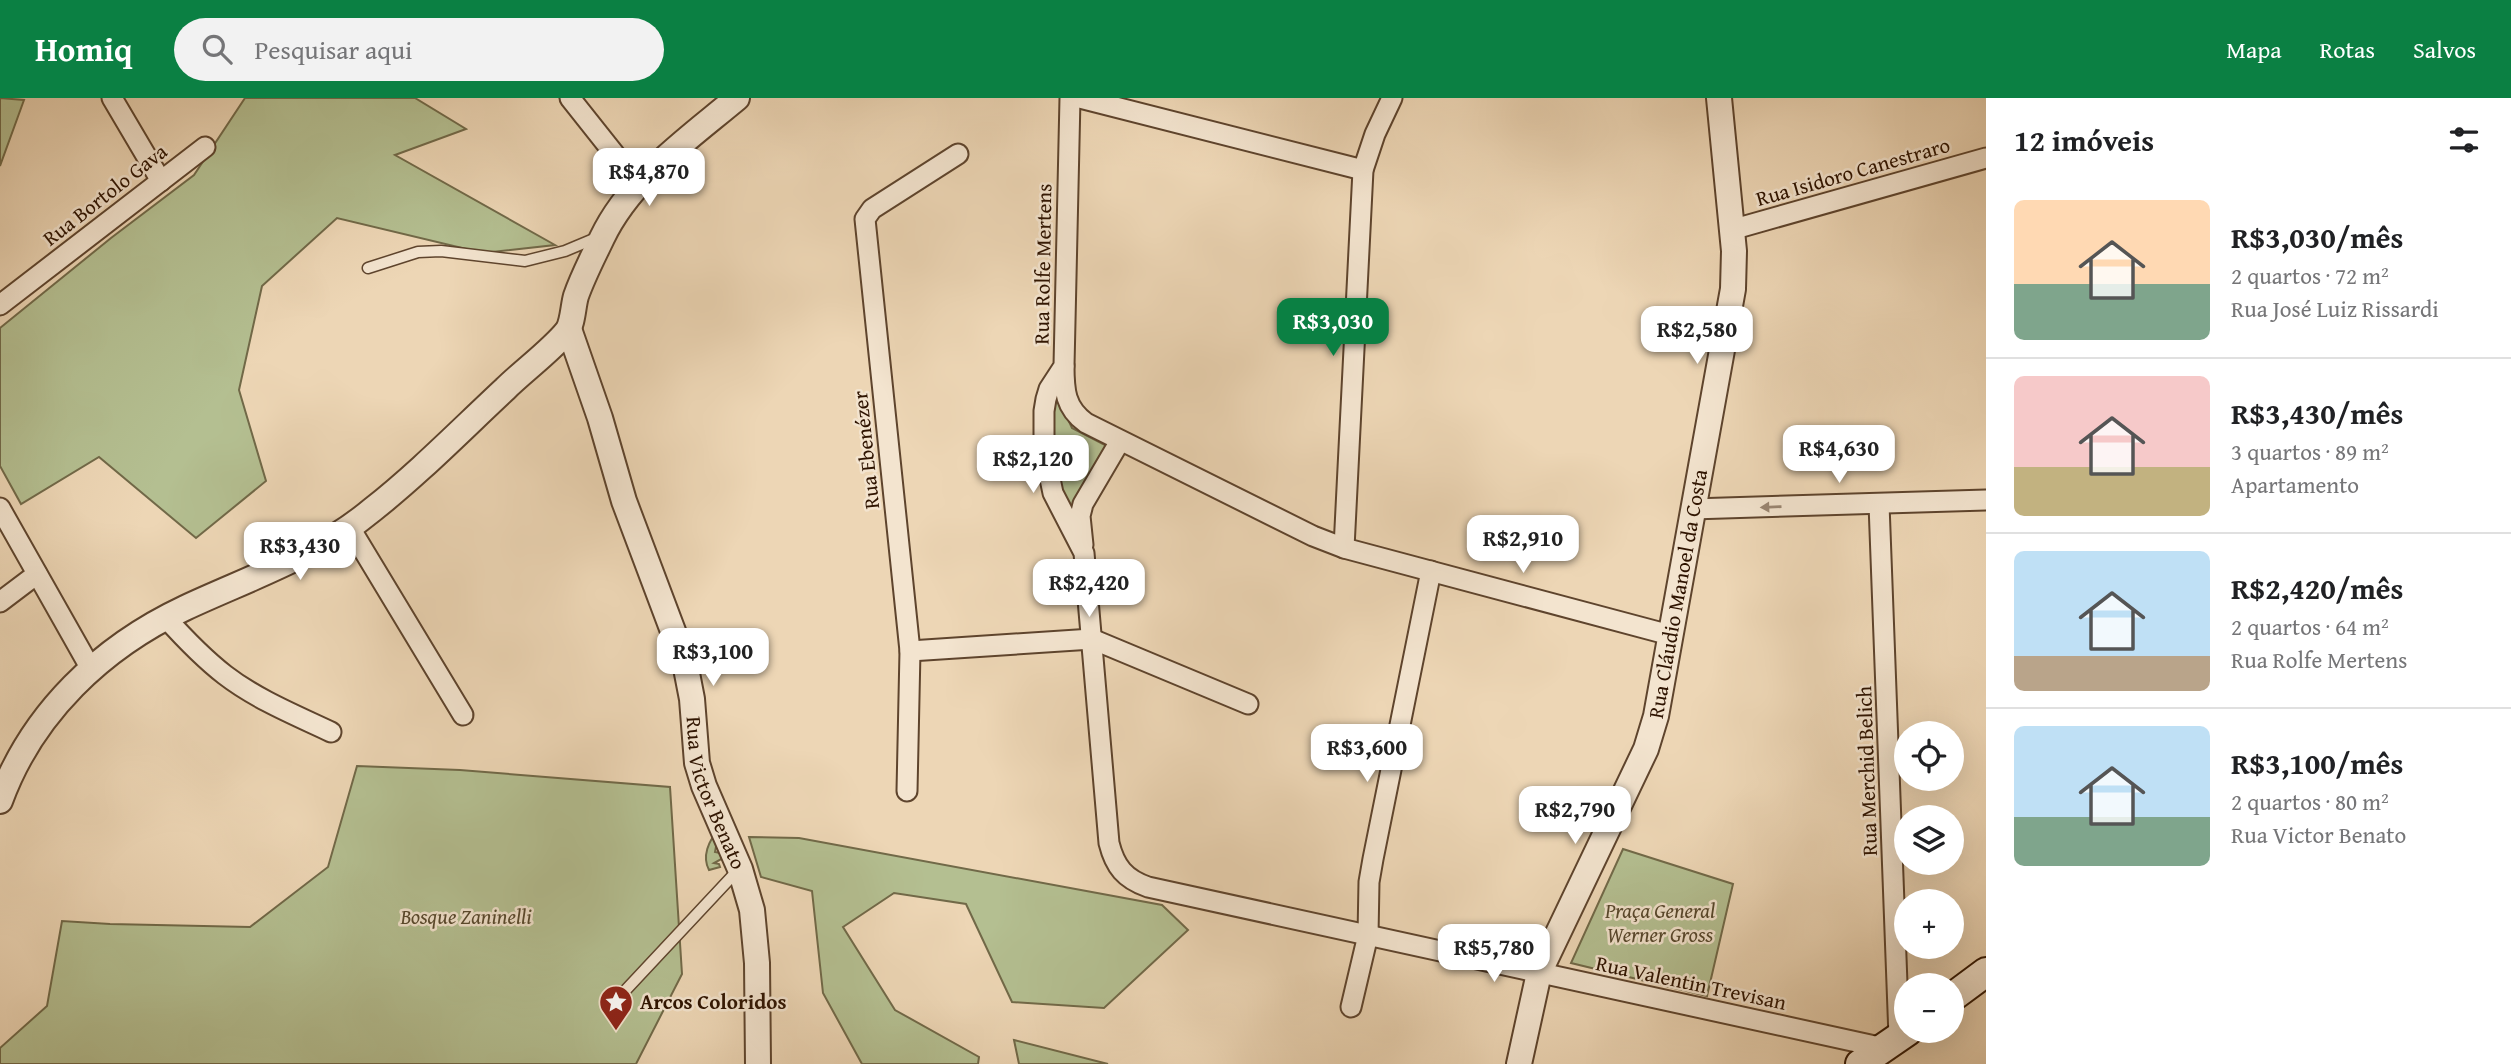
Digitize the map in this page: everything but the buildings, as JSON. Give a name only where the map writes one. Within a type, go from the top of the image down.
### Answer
[{"type":"main road","points":[[1964,988],[1986,972]]},
{"type":"main road","points":[[1860,1064],[1894,1041]]},
{"type":"street","points":[[112,98],[161,181]]},
{"type":"street","points":[[570,98],[639,185]]},
{"type":"street","points":[[0,801],[27,741],[91,668],[123,644],[166,618],[302,555],[350,528],[398,488],[569,329],[576,296],[603,235],[618,210],[639,185],[684,142],[737,98]]},
{"type":"street","name":"Rua Rolfe Mertens","points":[[1070,98],[1064,366],[1049,389],[1046,399],[1044,450],[1053,493],[1084,553],[1109,843],[1116,864],[1123,874]]},
{"type":"street","points":[[1080,98],[1363,170]]},
{"type":"street","points":[[1343,548],[1363,170],[1392,98]]},
{"type":"street","name":"Rua Cláudio Manoel da Costa","points":[[1519,1064],[1539,973],[1646,749],[1656,716],[1731,307],[1734,269],[1719,98]]},
{"type":"street","name":"Rua Bortolo Gava","points":[[0,305],[205,147]]},
{"type":"street","name":"Rua Ebenézer","points":[[907,791],[909,652],[865,219],[872,209],[958,154]]},
{"type":"street","name":"Rua Isidoro Canestraro","points":[[1731,230],[1986,159]]},
{"type":"street","name":"Rua Victor Benato","points":[[569,329],[600,418],[624,501],[685,663],[692,699],[696,763],[740,869],[752,910],[758,995],[758,1064]]},
{"type":"street","points":[[1064,366],[1064,391],[1072,411],[1086,423],[1312,536],[1343,548],[1670,635]]},
{"type":"street","points":[[1084,553],[1081,510],[1120,441]]},
{"type":"street","points":[[1692,509],[1986,500]]},
{"type":"street","name":"Rua Merchid Belich","points":[[1879,504],[1895,973]]},
{"type":"street","points":[[0,508],[91,668]]},
{"type":"street","points":[[350,528],[463,715]]},
{"type":"street","points":[[1351,1007],[1368,935],[1369,882],[1373,859],[1431,571]]},
{"type":"street","points":[[0,602],[37,574]]},
{"type":"street","points":[[166,618],[201,655],[227,676],[278,706],[331,732]]},
{"type":"street","points":[[909,652],[1092,639],[1248,704]]},
{"type":"street","name":"Rua Valentin Trevisan","points":[[1123,874],[1148,887],[1539,973],[1894,1038]]},
{"type":"lane","points":[[368,268],[418,252],[441,251],[525,261],[565,251],[603,235]]},
{"type":"lane","points":[[622,993],[740,869]]},
{"type":"green space","points":[[0,98],[24,100],[0,166]]},
{"type":"green space","points":[[245,98],[415,98],[466,129],[395,155],[555,245],[483,253],[337,218],[262,286],[239,390],[266,481],[196,538],[99,457],[21,504],[0,466],[0,328],[194,175]]},
{"type":"green space","points":[[1057,396],[1072,428],[1107,446],[1072,523],[1051,458],[1052,402]]},
{"type":"green space","name":"Bosque Zaninelli","points":[[357,766],[460,770],[670,787],[682,974],[636,1064],[0,1064],[0,1048],[47,1006],[62,921],[250,927],[328,867]]},
{"type":"green space","points":[[719,831],[715,852],[725,857],[714,863],[720,867],[709,870],[707,849]]},
{"type":"green space","points":[[749,837],[799,838],[1162,905],[1188,930],[1104,1008],[1012,1002],[966,904],[894,893],[843,927],[895,1010],[979,1057],[978,1064],[862,1064],[823,993],[812,891],[761,877]]},
{"type":"green space","name":"Praça General Werner Gross","points":[[1623,849],[1733,884],[1707,996],[1571,963]]},
{"type":"green space","points":[[1014,1040],[1108,1064],[1019,1064]]},
{"type":"place","name":"Arcos Coloridos","points":[[616,1032]]}]
